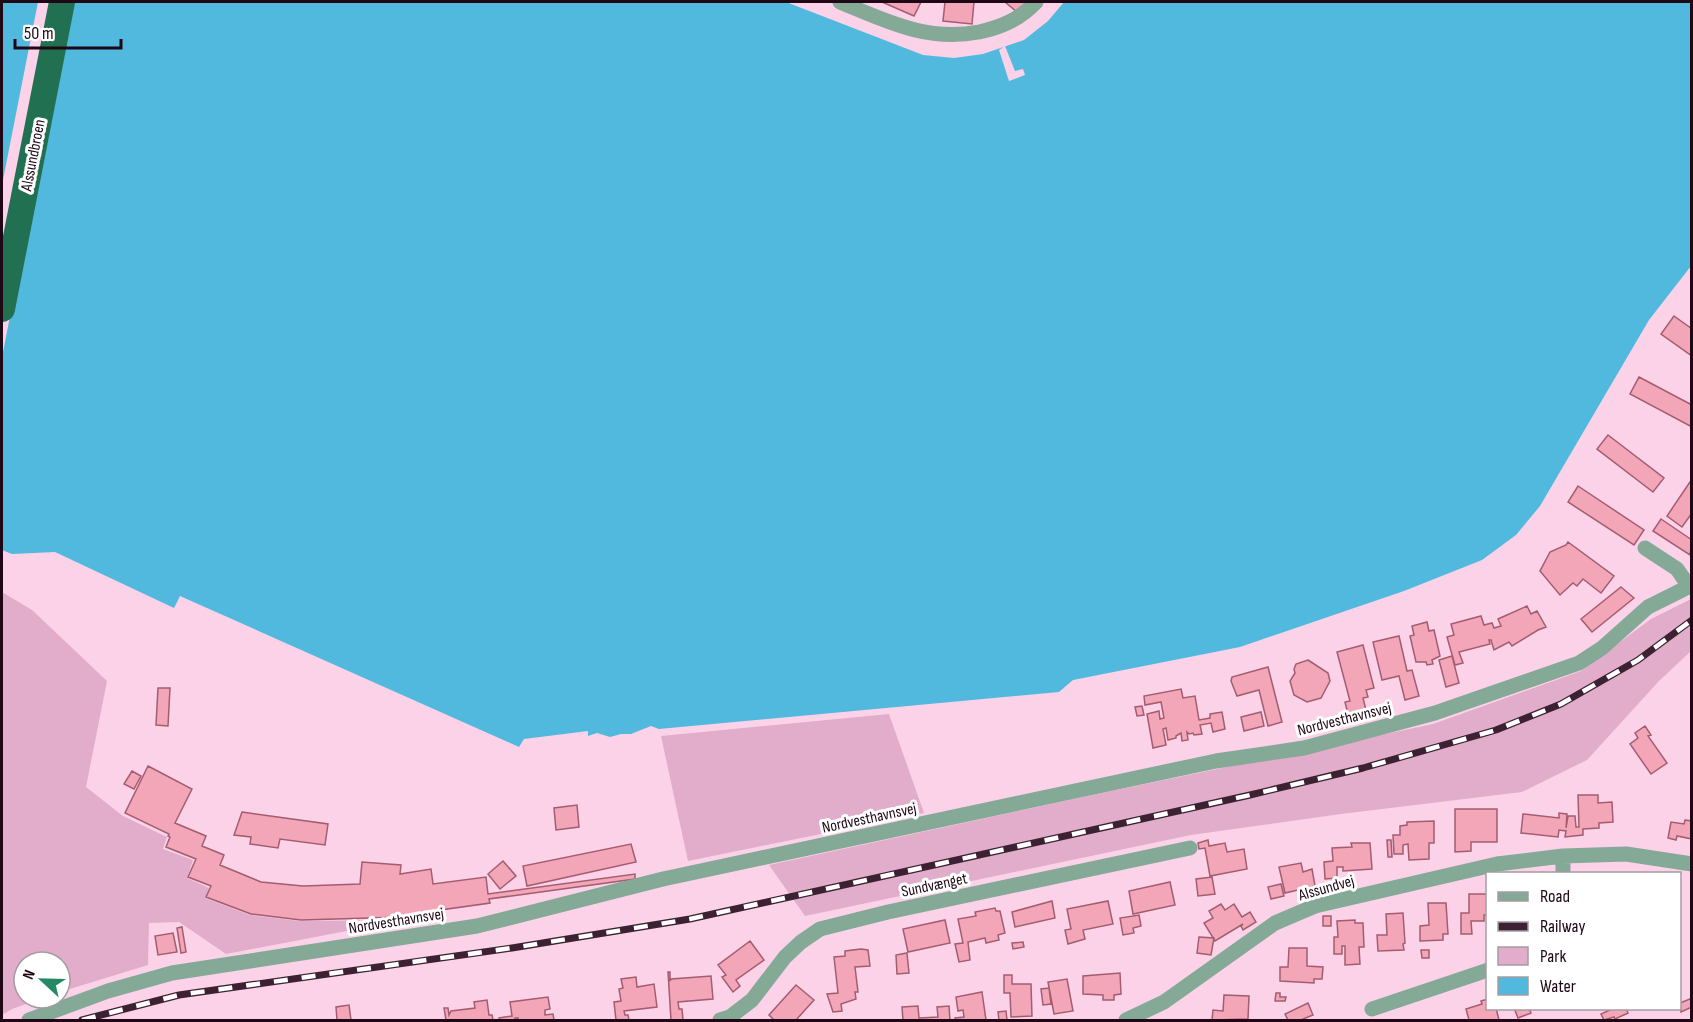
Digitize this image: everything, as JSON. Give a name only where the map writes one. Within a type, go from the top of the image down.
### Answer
[{"type":"highway","name":"Alssundbroen","points":[[2,232],[47,2]]},
{"type":"highway","name":"Alssundbroen","points":[[2,309],[62,2]]},
{"type":"street","points":[[840,2],[898,26],[934,34],[962,35],[995,29],[1015,20],[1036,2]]},
{"type":"street","points":[[1645,548],[1677,569],[1690,585]]},
{"type":"street","name":"Nordvesthavnsvej","points":[[29,1020],[108,991],[172,973],[477,926],[663,879],[1216,761],[1304,748],[1435,713],[1579,663],[1602,648],[1648,607],[1690,585]]},
{"type":"street","name":"Sundvænget","points":[[720,1020],[730,1017],[752,1000],[785,957],[820,929],[1190,848]]},
{"type":"street","name":"Alssundvej","points":[[1126,1020],[1164,1002],[1275,924],[1315,906],[1497,864],[1563,856],[1626,854],[1692,864]]},
{"type":"street","points":[[1563,856],[1563,872]]},
{"type":"street","points":[[1372,1009],[1486,971]]},
{"type":"green space","points":[[2,592],[32,610],[107,681],[86,787],[123,816],[167,837],[163,849],[193,860],[187,878],[209,888],[205,898],[250,915],[299,921],[404,920],[226,954],[179,922],[149,923],[148,965],[72,988],[72,950],[12,950],[12,1009],[2,1015]]},
{"type":"green space","points":[[1691,599],[1691,651],[1659,681],[1587,760],[1522,792],[1191,835],[805,916],[769,865],[1433,724],[1581,671],[1651,619]]},
{"type":"green space","points":[[889,714],[924,813],[688,861],[661,736]]},
{"type":"water","points":[[2,2],[786,2],[923,55],[954,58],[983,54],[1024,40],[1048,21],[1064,2],[1691,2],[1691,266],[1649,320],[1540,506],[1516,535],[1482,560],[1404,591],[1240,647],[1073,680],[1059,692],[659,729],[651,726],[631,734],[610,737],[597,733],[588,736],[588,731],[524,739],[519,747],[180,596],[174,608],[55,552],[12,554],[2,550]]},
{"type":"pier","points":[[38,2],[72,2],[2,357],[2,185]]},
{"type":"pier","points":[[1005,46],[1015,71],[1023,69],[1025,75],[1009,81],[999,50]]},
{"type":"building","points":[[882,2],[921,2],[914,16]]},
{"type":"building","points":[[945,2],[974,2],[972,24],[943,21]]},
{"type":"building","points":[[1005,2],[1027,2],[1017,12]]},
{"type":"building","points":[[1674,316],[1692,329],[1692,356],[1661,334]]},
{"type":"building","points":[[1639,377],[1692,405],[1692,427],[1630,394]]},
{"type":"building","points":[[1608,435],[1664,478],[1653,492],[1597,449]]},
{"type":"building","points":[[1692,479],[1692,513],[1682,527],[1667,516]]},
{"type":"building","points":[[1578,486],[1644,530],[1634,545],[1568,502]]},
{"type":"building","points":[[1661,519],[1692,540],[1690,555],[1653,531]]},
{"type":"building","points":[[1568,542],[1614,576],[1601,593],[1583,579],[1577,586],[1573,583],[1560,595],[1540,571],[1550,552]]},
{"type":"building","points":[[1621,587],[1634,598],[1592,632],[1581,619]]},
{"type":"building","points":[[1527,606],[1531,614],[1537,611],[1546,627],[1512,646],[1509,642],[1494,650],[1489,640],[1490,644],[1459,652],[1463,663],[1455,665],[1447,637],[1454,635],[1451,624],[1481,616],[1484,625],[1492,623],[1494,628],[1501,626],[1498,619]]},
{"type":"building","points":[[1427,622],[1429,631],[1434,630],[1440,656],[1432,660],[1433,664],[1427,665],[1426,662],[1416,662],[1410,636],[1414,635],[1412,626]]},
{"type":"building","points":[[1399,636],[1407,671],[1412,670],[1419,696],[1405,700],[1399,676],[1382,680],[1373,642]]},
{"type":"building","points":[[1363,645],[1374,688],[1366,690],[1368,697],[1363,698],[1367,714],[1349,718],[1345,702],[1350,701],[1337,652]]},
{"type":"building","points":[[1452,656],[1459,683],[1446,687],[1439,660]]},
{"type":"building","points":[[1308,660],[1328,673],[1330,681],[1321,698],[1307,702],[1294,695],[1290,681],[1295,673],[1296,664]]},
{"type":"building","points":[[1268,667],[1282,722],[1268,726],[1259,690],[1237,696],[1231,681],[1232,677]]},
{"type":"building","points":[[158,688],[170,688],[168,726],[156,725]]},
{"type":"building","points":[[1181,689],[1183,698],[1195,696],[1199,720],[1210,718],[1210,714],[1222,712],[1225,729],[1213,732],[1211,723],[1200,725],[1202,734],[1194,735],[1187,732],[1188,740],[1182,741],[1181,733],[1176,738],[1168,740],[1166,728],[1163,729],[1166,745],[1153,748],[1147,714],[1159,711],[1160,719],[1164,718],[1161,702],[1145,705],[1144,696]]},
{"type":"building","points":[[1142,706],[1144,715],[1137,716],[1135,707]]},
{"type":"building","points":[[1261,712],[1264,726],[1244,731],[1241,717]]},
{"type":"building","points":[[1645,726],[1651,735],[1648,736],[1667,763],[1651,774],[1630,744],[1638,738],[1635,733]]},
{"type":"building","points":[[148,766],[192,789],[175,823],[206,836],[202,846],[224,855],[220,865],[261,882],[303,886],[360,884],[362,862],[401,865],[400,874],[431,869],[433,884],[486,877],[488,894],[635,874],[635,879],[489,899],[490,903],[405,915],[405,917],[301,920],[251,914],[206,897],[211,886],[188,877],[196,859],[166,847],[169,834],[125,813]]},
{"type":"building","points":[[132,771],[141,776],[134,789],[124,784]]},
{"type":"building","points":[[1578,795],[1598,795],[1598,803],[1612,802],[1613,822],[1599,823],[1599,828],[1583,829],[1583,835],[1565,837],[1566,831],[1559,830],[1558,837],[1521,833],[1523,814],[1559,818],[1559,813],[1567,814],[1566,828],[1568,816],[1575,816],[1576,827],[1579,827]]},
{"type":"building","points":[[577,805],[579,827],[556,830],[554,808]]},
{"type":"building","points":[[1455,809],[1497,809],[1497,842],[1471,842],[1471,851],[1455,852]]},
{"type":"building","points":[[242,812],[328,824],[325,845],[280,839],[278,848],[250,844],[251,837],[234,835]]},
{"type":"building","points":[[1685,820],[1692,821],[1692,839],[1677,836],[1676,840],[1668,838],[1671,822],[1684,824]]},
{"type":"building","points":[[1434,821],[1434,843],[1429,843],[1429,859],[1409,860],[1408,844],[1403,845],[1403,854],[1394,854],[1393,835],[1400,835],[1400,826],[1407,825],[1407,822]]},
{"type":"building","points":[[1208,840],[1209,846],[1225,843],[1227,852],[1244,849],[1247,869],[1210,876],[1205,848],[1199,849],[1198,843]]},
{"type":"building","points":[[1387,840],[1391,840],[1392,857],[1388,857]]},
{"type":"building","points":[[1351,843],[1370,843],[1372,869],[1343,871],[1343,867],[1337,867],[1337,878],[1325,879],[1324,862],[1333,861],[1332,848],[1352,847]]},
{"type":"building","points":[[631,844],[636,862],[527,886],[523,866]]},
{"type":"building","points":[[503,861],[516,876],[500,889],[488,874]]},
{"type":"building","points":[[1301,863],[1303,872],[1312,869],[1315,886],[1285,893],[1279,867]]},
{"type":"building","points":[[1212,877],[1215,894],[1198,896],[1196,879]]},
{"type":"building","points":[[1170,882],[1175,905],[1133,914],[1129,891]]},
{"type":"building","points":[[1281,884],[1284,896],[1271,899],[1268,887]]},
{"type":"building","points":[[1469,894],[1486,894],[1484,921],[1471,921],[1472,934],[1461,934],[1461,913],[1469,913]]},
{"type":"building","points":[[1052,901],[1055,918],[1015,927],[1012,912]]},
{"type":"building","points":[[1108,901],[1113,924],[1083,930],[1085,939],[1068,944],[1065,930],[1071,929],[1067,909]]},
{"type":"building","points":[[1428,903],[1446,903],[1448,934],[1443,934],[1443,940],[1420,941],[1420,926],[1429,925]]},
{"type":"building","points":[[1221,904],[1225,910],[1234,904],[1242,917],[1250,912],[1256,922],[1243,930],[1241,926],[1243,924],[1215,941],[1204,923],[1213,918],[1209,911]]},
{"type":"building","points":[[995,908],[996,911],[1000,911],[1005,933],[998,935],[999,940],[986,943],[985,938],[968,942],[970,960],[959,962],[955,944],[963,943],[958,919],[976,916],[975,912]]},
{"type":"building","points":[[1403,913],[1404,950],[1378,951],[1377,935],[1387,935],[1386,914]]},
{"type":"building","points":[[1139,915],[1141,926],[1133,928],[1134,933],[1123,935],[1120,918]]},
{"type":"building","points":[[1323,916],[1331,916],[1331,926],[1323,926]]},
{"type":"building","points":[[945,920],[950,943],[908,952],[903,929]]},
{"type":"building","points":[[1355,920],[1355,923],[1363,923],[1364,947],[1359,947],[1360,964],[1345,965],[1345,946],[1342,946],[1342,954],[1334,954],[1334,937],[1338,937],[1337,921]]},
{"type":"building","points":[[182,927],[186,952],[181,953],[177,928]]},
{"type":"building","points":[[173,933],[177,952],[158,955],[155,936]]},
{"type":"building","points":[[1199,937],[1214,938],[1211,955],[1197,953]]},
{"type":"building","points":[[750,941],[764,960],[736,980],[740,986],[733,992],[722,977],[726,975],[718,965]]},
{"type":"building","points":[[1023,942],[1024,947],[1013,949],[1012,943]]},
{"type":"building","points":[[1289,948],[1307,948],[1307,966],[1323,967],[1322,979],[1314,979],[1314,983],[1280,981],[1280,967],[1288,967]]},
{"type":"building","points":[[868,950],[870,966],[855,967],[858,992],[855,992],[856,999],[841,1004],[842,1011],[833,1012],[827,994],[838,993],[834,957],[845,956],[845,951]]},
{"type":"building","points":[[1421,950],[1429,950],[1429,958],[1422,958]]},
{"type":"building","points":[[907,953],[909,973],[897,974],[896,955]]},
{"type":"building","points":[[668,972],[670,972],[670,981],[671,979],[711,976],[713,999],[678,1002],[679,1009],[682,1009],[683,1020],[671,1020]]},
{"type":"building","points":[[1120,973],[1121,994],[1114,995],[1114,1000],[1103,1000],[1103,995],[1083,994],[1083,976]]},
{"type":"building","points":[[1004,975],[1012,975],[1012,984],[1031,984],[1032,1016],[1011,1017],[1010,993],[1004,993]]},
{"type":"building","points":[[636,977],[637,987],[654,984],[657,1007],[624,1011],[629,1020],[616,1020],[614,1002],[621,1001],[619,989],[623,988],[621,979]]},
{"type":"building","points":[[1067,979],[1073,1011],[1054,1014],[1048,982]]},
{"type":"building","points":[[796,985],[814,1000],[796,1020],[774,1020],[769,1015]]},
{"type":"building","points":[[1049,988],[1051,1004],[1043,1005],[1041,989]]},
{"type":"building","points":[[982,992],[986,1020],[955,1020],[955,1018],[964,1017],[963,1010],[958,1011],[956,997]]},
{"type":"building","points":[[1276,993],[1280,993],[1280,997],[1286,997],[1285,1001],[1275,1001]]},
{"type":"building","points":[[1224,995],[1249,996],[1248,1019],[1212,1020],[1213,1010],[1223,1011]]},
{"type":"building","points":[[548,997],[550,1009],[545,1010],[545,1015],[553,1014],[554,1020],[518,1020],[515,1018],[515,1020],[499,1020],[499,1018],[512,1016],[510,1002]]},
{"type":"building","points":[[1692,998],[1692,1007],[1681,1012],[1681,1003]]},
{"type":"building","points":[[487,1000],[489,1015],[492,1015],[493,1020],[446,1020],[444,1008],[448,1008],[449,1015],[451,1011],[475,1008],[474,1002]]},
{"type":"building","points":[[1486,1000],[1486,1010],[1496,1010],[1499,1020],[1469,1020],[1466,1009],[1482,1004],[1481,1001]]},
{"type":"building","points":[[1308,1003],[1313,1015],[1304,1020],[1288,1020],[1285,1014]]},
{"type":"building","points":[[349,1005],[351,1020],[337,1020],[336,1007]]},
{"type":"building","points":[[918,1006],[919,1018],[938,1017],[937,1007],[949,1006],[950,1020],[903,1020],[902,1007]]},
{"type":"building","points":[[1515,1010],[1530,1010],[1531,1013],[1518,1018]]},
{"type":"building","points":[[1610,1010],[1627,1010],[1628,1013],[1615,1019],[1614,1017],[1604,1020],[1601,1014]]},
{"type":"building","points":[[1006,1011],[1007,1020],[999,1020],[998,1012]]},
{"type":"railway","points":[[82,1020],[179,995],[512,948],[690,919],[1363,768],[1496,730],[1561,704],[1638,660],[1692,620]]}]
